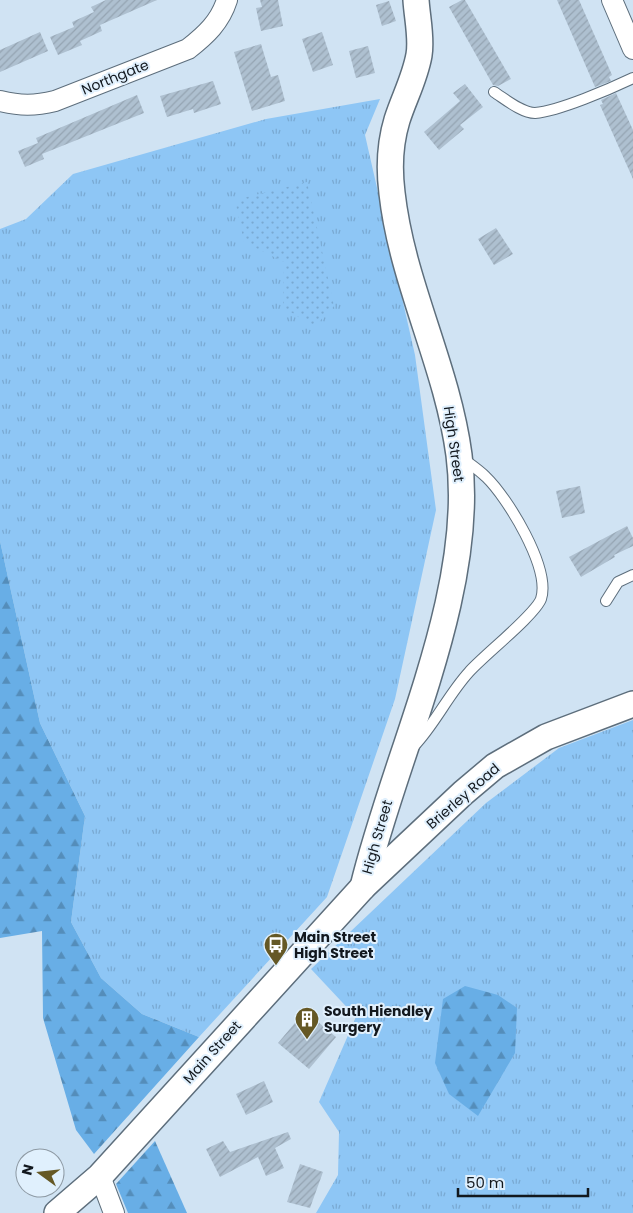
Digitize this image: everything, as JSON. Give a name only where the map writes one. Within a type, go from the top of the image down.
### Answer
[{"type":"street","name":"Northgate","points":[[0,101],[19,106],[37,106],[55,101],[188,49],[205,36],[219,20],[227,0]]},
{"type":"street","name":"High Street","points":[[363,887],[372,846],[444,618],[461,508],[459,456],[449,404],[404,255],[392,193],[392,140],[397,119],[415,75],[420,52],[416,0]]},
{"type":"street","points":[[612,0],[633,49]]},
{"type":"street","name":"Brierley Road","points":[[363,887],[495,766],[546,738],[633,704]]},
{"type":"street","name":"Main Street","points":[[57,1213],[100,1176],[363,887]]},
{"type":"street","points":[[100,1176],[114,1213]]},
{"type":"lane","points":[[494,92],[520,108],[534,113],[569,104],[633,78]]},
{"type":"lane","points":[[400,759],[422,738],[445,702],[468,673],[527,617],[541,599],[542,578],[532,547],[511,509],[486,477],[459,456]]},
{"type":"lane","points":[[606,601],[618,582],[633,575]]},
{"type":"green space","points":[[380,99],[365,135],[415,355],[436,510],[395,699],[327,897],[199,1037],[142,1014],[101,978],[71,922],[85,816],[40,723],[0,541],[0,229],[26,219],[73,174],[266,119]]},
{"type":"green space","points":[[307,182],[334,306],[314,327],[283,307],[284,262],[244,242],[235,200]]},
{"type":"green space","points":[[0,541],[40,723],[85,816],[71,922],[101,978],[142,1014],[199,1037],[94,1154],[76,1130],[43,1018],[42,931],[0,938]]},
{"type":"green space","points":[[633,720],[633,1213],[316,1213],[338,1175],[339,1132],[319,1102],[356,1017],[311,969],[486,803],[559,748]]},
{"type":"green space","points":[[465,986],[498,995],[517,1008],[515,1053],[478,1116],[449,1094],[435,1063],[443,999]]},
{"type":"green space","points":[[155,1141],[187,1213],[128,1213],[116,1184]]},
{"type":"building","points":[[106,0],[157,0],[100,25],[102,31],[80,41],[82,45],[58,55],[50,37],[74,27],[72,22],[94,12],[91,7]]},
{"type":"building","points":[[260,0],[278,0],[283,26],[261,31],[256,8],[262,7]]},
{"type":"building","points":[[465,0],[511,79],[498,86],[493,85],[449,7]]},
{"type":"building","points":[[557,0],[579,0],[612,75],[609,77],[611,81],[595,87]]},
{"type":"building","points":[[389,1],[396,21],[382,26],[376,5]]},
{"type":"building","points":[[40,32],[48,51],[0,72],[0,50]]},
{"type":"building","points":[[322,32],[333,65],[313,72],[302,39]]},
{"type":"building","points":[[261,44],[271,77],[278,75],[285,101],[252,111],[234,52]]},
{"type":"building","points":[[368,46],[375,73],[356,78],[349,51]]},
{"type":"building","points":[[213,81],[221,104],[194,113],[193,109],[167,117],[160,96]]},
{"type":"building","points":[[465,84],[483,107],[460,125],[464,129],[439,150],[424,132],[460,101],[453,93]]},
{"type":"building","points":[[616,93],[633,130],[633,179],[600,105],[603,104],[601,100]]},
{"type":"building","points":[[137,95],[144,113],[42,154],[44,159],[25,167],[18,151],[38,143],[36,138]]},
{"type":"building","points":[[496,228],[513,254],[494,265],[478,239]]},
{"type":"building","points":[[580,486],[585,513],[562,518],[556,491]]},
{"type":"building","points":[[627,526],[633,538],[633,546],[614,555],[615,557],[581,577],[569,557]]},
{"type":"building","name":"South Hiendley Surgery","points":[[305,1011],[336,1037],[309,1069],[278,1043]]},
{"type":"building","points":[[264,1081],[273,1102],[246,1115],[236,1094]]},
{"type":"building","points":[[288,1132],[291,1139],[275,1148],[284,1168],[266,1176],[258,1157],[220,1177],[206,1149],[223,1141],[230,1152]]},
{"type":"building","points":[[300,1164],[323,1172],[310,1208],[287,1202]]},
{"type":"place","name":"Main Street High Street","points":[[276,966]]},
{"type":"place","name":"South Hiendley Surgery","points":[[307,1040]]}]
